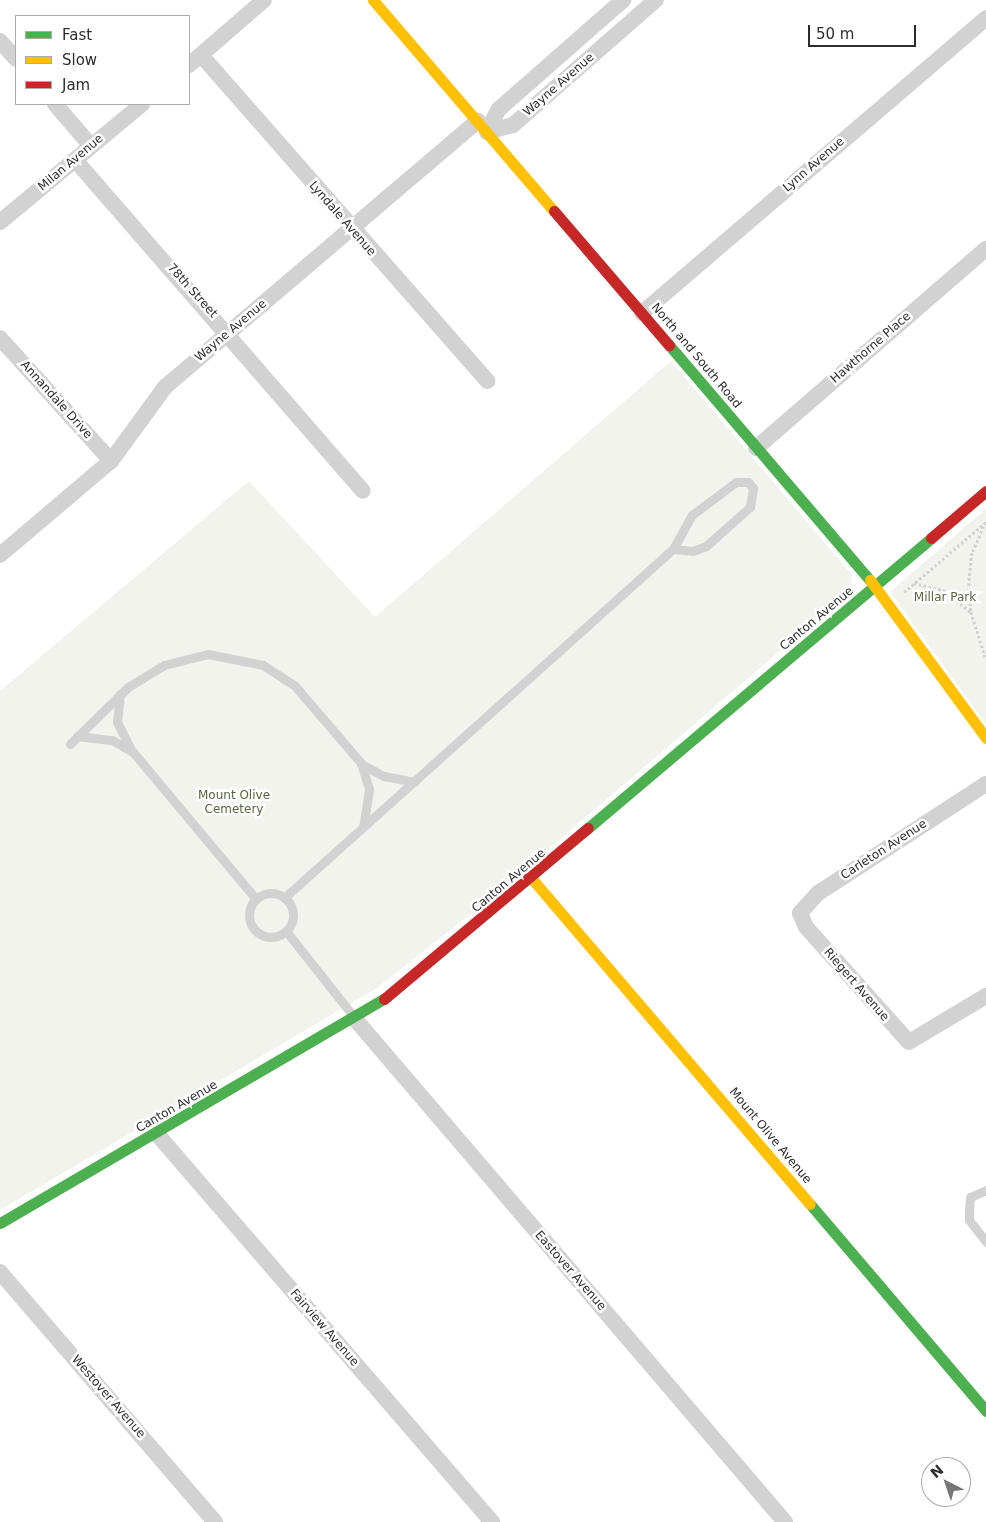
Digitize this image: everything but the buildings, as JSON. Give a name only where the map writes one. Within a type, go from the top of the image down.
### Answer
[{"type":"street","points":[[195,60],[264,0]]},
{"type":"street","name":"North and South Road","points":[[373,0],[876,588],[986,738]]},
{"type":"street","name":"Wayne Avenue","points":[[0,555],[112,461],[165,386],[351,230],[482,126],[623,0]]},
{"type":"street","points":[[629,0],[641,13]]},
{"type":"street","name":"Wayne Avenue","points":[[482,126],[513,125],[656,0]]},
{"type":"street","name":"Lynn Avenue","points":[[642,313],[986,18]]},
{"type":"street","points":[[0,41],[15,59]]},
{"type":"street","name":"Lyndale Avenue","points":[[195,60],[487,381]]},
{"type":"street","points":[[56,105],[91,146]]},
{"type":"street","name":"Milan Avenue","points":[[0,222],[76,161],[91,146],[141,105]]},
{"type":"street","name":"78th Street","points":[[76,161],[228,332],[364,491]]},
{"type":"street","name":"Hawthorne Place","points":[[756,448],[986,249]]},
{"type":"street","name":"Annandale Drive","points":[[0,338],[112,461]]},
{"type":"street","name":"Canton Avenue","points":[[0,1222],[157,1134],[355,1019],[432,964],[876,588],[986,491]]},
{"type":"street","name":"Carleton Avenue","points":[[806,927],[800,913],[818,893],[986,784]]},
{"type":"street","name":"Mount Olive Avenue","points":[[533,880],[986,1410]]},
{"type":"street","name":"Riegert Avenue","points":[[806,927],[909,1042],[986,996]]},
{"type":"street","name":"Eastover Avenue","points":[[355,1019],[785,1522]]},
{"type":"street","name":"Fairview Avenue","points":[[157,1134],[492,1522]]},
{"type":"street","name":"Westover Avenue","points":[[0,1272],[215,1522]]},
{"type":"lane","points":[[284,898],[673,549],[692,516],[724,488],[736,482],[748,482],[753,488],[750,507],[706,546],[693,551],[673,549]]},
{"type":"lane","points":[[70,744],[121,693],[146,674],[185,658],[229,656],[263,665],[295,686],[361,763],[384,776],[414,782]]},
{"type":"lane","points":[[121,693],[117,722],[133,752],[256,899]]},
{"type":"lane","points":[[78,736],[112,740],[133,752]]},
{"type":"lane","points":[[361,763],[369,790],[363,827]]},
{"type":"lane","points":[[270,894],[284,898],[292,918],[286,931],[272,937],[254,930],[249,911],[256,899],[270,894]]},
{"type":"lane","points":[[286,931],[355,1019]]},
{"type":"lane","points":[[986,1190],[970,1197],[969,1211],[969,1220],[986,1242]]},
{"type":"path","points":[[901,595],[986,522]]},
{"type":"path","points":[[986,522],[972,553],[971,612],[986,659]]},
{"type":"path","points":[[914,583],[946,592],[971,612]]},
{"type":"green space","name":"Mount Olive Cemetery","points":[[671,361],[852,575],[850,591],[498,892],[377,988],[0,1210],[0,691],[249,481],[375,617]]},
{"type":"green space","name":"Millar Park","points":[[986,509],[986,724],[890,592]]},
{"type":"traffic: fast","points":[[669,345],[870,580]]},
{"type":"traffic: fast","points":[[588,828],[931,538]]},
{"type":"traffic: fast","points":[[0,1223],[384,999]]},
{"type":"traffic: fast","points":[[810,1204],[986,1411]]},
{"type":"traffic: slow","points":[[373,0],[554,211]]},
{"type":"traffic: slow","points":[[870,580],[986,738]]},
{"type":"traffic: slow","points":[[533,880],[810,1204]]},
{"type":"traffic: jam","points":[[554,211],[669,345]]},
{"type":"traffic: jam","points":[[931,538],[986,491]]},
{"type":"traffic: jam","points":[[384,999],[588,828]]}]
